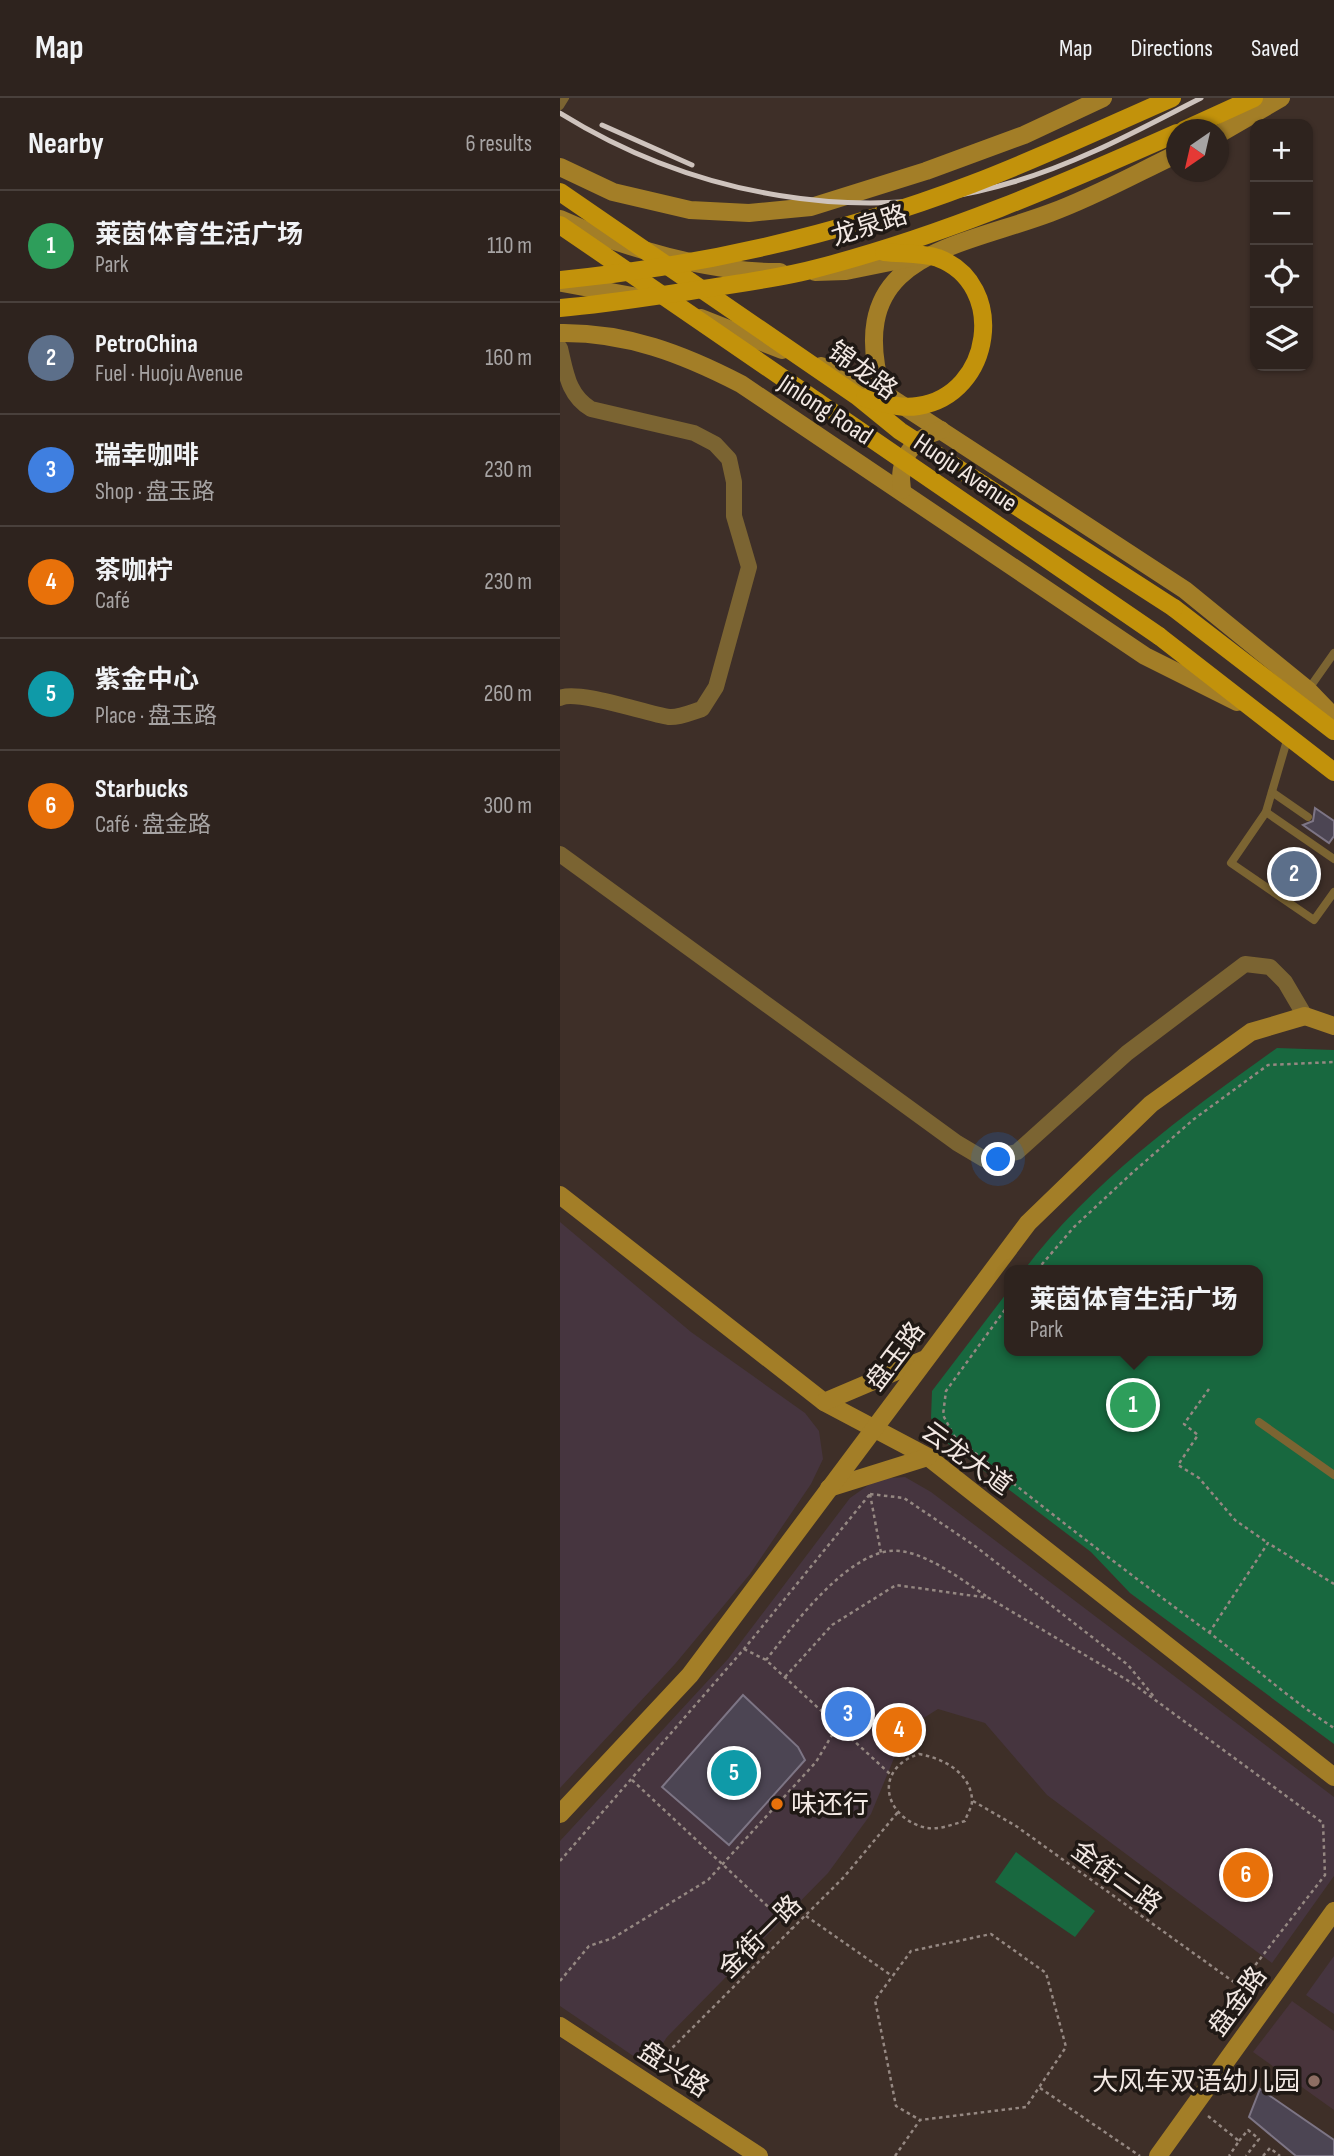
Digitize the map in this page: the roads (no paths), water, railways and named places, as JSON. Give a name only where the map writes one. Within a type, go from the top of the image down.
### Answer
[{"type":"main road","name":"龙泉路","points":[[560,281],[813,236],[972,184],[1172,98]]},
{"type":"main road","points":[[1208,119],[1254,98]]},
{"type":"main road","name":"龙泉路","points":[[560,307],[601,304],[815,269],[877,251],[1058,186],[1166,138]]},
{"type":"main road","name":"锦龙路","points":[[560,192],[857,396],[900,431],[1174,608],[1334,732]]},
{"type":"main road","name":"Huoju Avenue","points":[[560,225],[1159,636],[1334,772]]},
{"type":"main road","points":[[857,396],[890,405],[918,406],[945,397],[966,382],[977,359],[984,332],[980,302],[963,276],[938,258],[877,251]]},
{"type":"street","points":[[560,167],[612,191],[690,210],[749,213],[811,207],[926,171],[1024,135],[1103,98]]},
{"type":"street","points":[[1229,128],[1281,98]]},
{"type":"street","points":[[560,219],[667,256],[758,272],[846,271],[939,252],[1054,212],[1166,159]]},
{"type":"street","points":[[882,392],[874,363],[874,333],[880,301],[900,273],[939,252]]},
{"type":"street","points":[[560,281],[659,302],[882,392],[1185,590],[1308,690],[1334,717]]},
{"type":"street","name":"Jinlong Road","points":[[560,333],[597,333],[653,345],[695,361],[741,384],[1146,656],[1258,712]]},
{"type":"street","points":[[560,348],[568,385],[578,402],[591,409],[694,433],[715,444],[729,459],[734,482],[734,516],[749,567],[716,687],[702,709],[673,718],[590,699],[565,695],[560,698]]},
{"type":"street","points":[[902,490],[899,475],[908,454],[924,435],[941,430]]},
{"type":"street","points":[[560,854],[957,1143],[984,1159],[1017,1152],[1127,1053],[1245,964],[1270,967],[1285,982],[1306,1016],[1334,1026]]},
{"type":"street","name":"盘玉路","points":[[560,1814],[690,1675],[1028,1223],[1151,1104],[1251,1032],[1306,1016]]},
{"type":"street","name":"云龙大道","points":[[560,1195],[824,1402],[928,1457],[1327,1772],[1334,1783]]},
{"type":"street","points":[[824,1402],[926,1359]]},
{"type":"street","points":[[830,1488],[928,1457]]},
{"type":"street","name":"盘金路","points":[[1158,2156],[1334,1911]]},
{"type":"street","name":"盘兴路","points":[[560,2026],[760,2156]]},
{"type":"lane","points":[[560,106],[565,98]]},
{"type":"lane","points":[[1308,690],[1334,653]]},
{"type":"lane","points":[[1288,737],[1266,812],[1231,863],[1314,920],[1334,892]]},
{"type":"lane","points":[[1272,792],[1308,817]]},
{"type":"lane","points":[[1266,812],[1334,859]]},
{"type":"lane","points":[[1258,1422],[1334,1475]]},
{"type":"railway","points":[[560,113],[611,141],[665,165],[722,183],[779,196],[838,202],[897,202],[956,196],[1038,174],[1109,144],[1201,98]]},
{"type":"railway","points":[[602,125],[692,165]]},
{"type":"place","name":"PetroChina","points":[[1294,874]]},
{"type":"place","name":"莱茵体育生活广场","points":[[1133,1405]]},
{"type":"place","name":"瑞幸咖啡","points":[[848,1714]]},
{"type":"place","name":"茶咖柠","points":[[899,1730]]},
{"type":"place","name":"紫金中心","points":[[734,1773]]},
{"type":"place","name":"味还行","points":[[777,1804]]},
{"type":"place","name":"Starbucks","points":[[1246,1875]]},
{"type":"place","name":"大风车双语幼儿园","points":[[1314,2081]]}]
